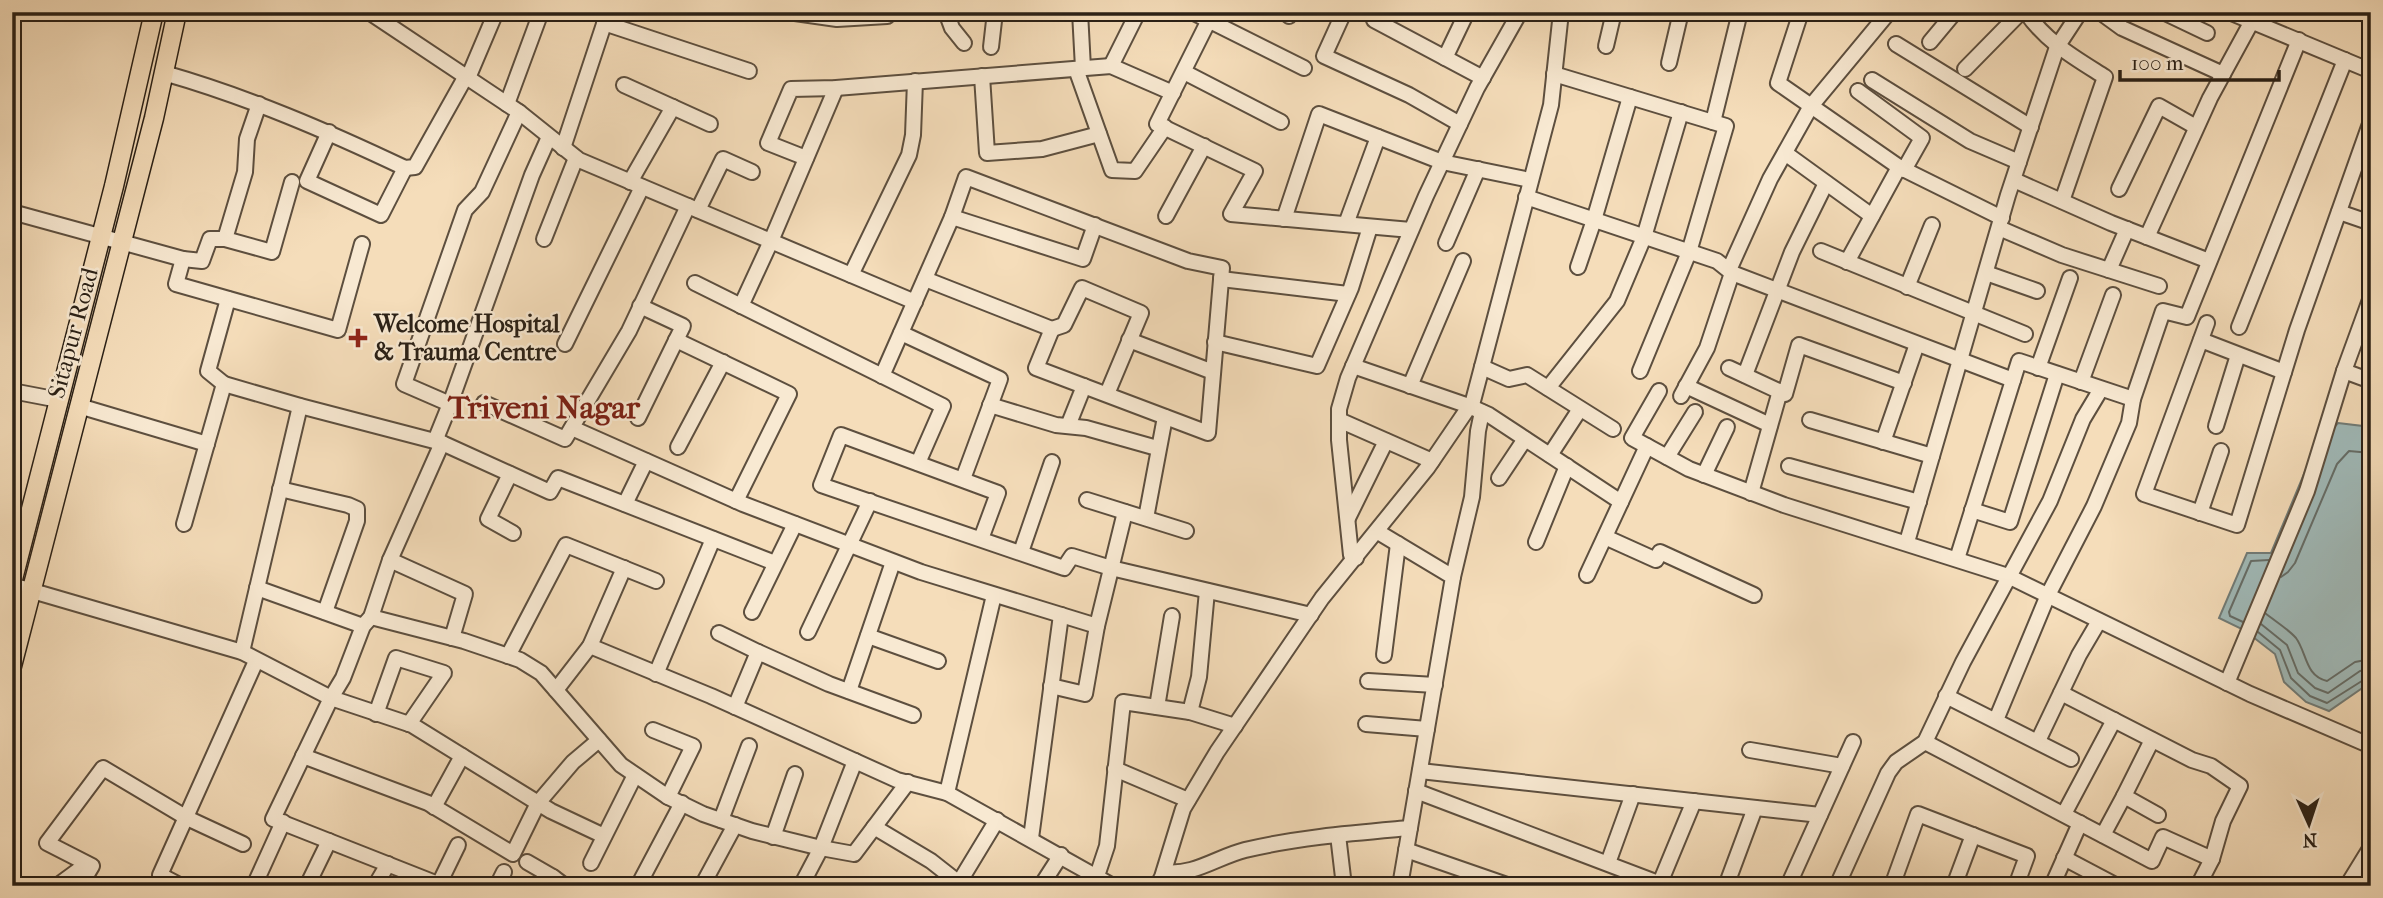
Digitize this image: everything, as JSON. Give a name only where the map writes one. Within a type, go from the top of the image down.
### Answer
[{"type":"main road","name":"Sitapur Road","points":[[12,584],[143,66],[154,12]]},
{"type":"main road","points":[[164,73],[158,52],[166,12]]},
{"type":"main road","name":"Sitapur Road","points":[[12,666],[122,241],[177,12]]},
{"type":"main road","points":[[143,66],[158,52]]},
{"type":"street","points":[[369,12],[513,108],[576,158],[915,302]]},
{"type":"street","points":[[164,73],[258,104],[329,132],[405,168],[415,167],[467,77],[496,12]]},
{"type":"street","points":[[450,404],[404,384],[465,210],[482,192],[513,108],[541,12]]},
{"type":"street","points":[[788,12],[887,16],[888,12]]},
{"type":"street","points":[[946,12],[952,28],[964,43]]},
{"type":"street","points":[[991,47],[995,12]]},
{"type":"street","points":[[1080,12],[1079,68],[1112,170],[1135,171],[1165,127]]},
{"type":"street","points":[[1111,66],[1138,12]]},
{"type":"street","points":[[1192,12],[1211,17],[1304,68]]},
{"type":"street","points":[[1344,12],[1324,56],[1409,94],[1460,124]]},
{"type":"street","points":[[1445,58],[1467,12]]},
{"type":"street","points":[[1356,558],[1351,555],[1339,409],[1353,366],[1442,162],[1483,78],[1520,12]]},
{"type":"street","points":[[1400,886],[1453,577],[1472,497],[1478,431],[1473,401],[1551,105],[1561,12]]},
{"type":"street","points":[[1606,46],[1614,12]]},
{"type":"street","points":[[1669,63],[1681,12]]},
{"type":"street","points":[[1713,122],[1740,12]]},
{"type":"street","points":[[1801,12],[1779,83],[1902,168],[2000,223],[2062,255],[2159,286]]},
{"type":"street","points":[[1930,42],[1955,12]]},
{"type":"street","points":[[1907,542],[2000,223],[2057,47],[2080,12]]},
{"type":"street","points":[[2100,12],[2122,28],[2223,75]]},
{"type":"street","points":[[2163,12],[2207,33]]},
{"type":"street","points":[[2229,12],[2255,19],[2371,71]]},
{"type":"street","points":[[1770,425],[1684,391],[1707,348],[1731,272],[1770,179],[1811,106],[1885,13]]},
{"type":"street","points":[[1965,69],[2026,13],[2036,29],[2057,47],[2105,77],[2062,201]]},
{"type":"street","points":[[1211,17],[1157,124],[1255,171],[1231,214],[1411,230]]},
{"type":"street","points":[[563,148],[606,18],[748,71]]},
{"type":"street","points":[[2147,237],[2196,127],[2255,19]]},
{"type":"street","points":[[1374,20],[1483,78]]},
{"type":"street","points":[[1996,720],[2048,595],[2094,506],[2129,423],[2133,399],[2163,311],[2187,317],[2299,40]]},
{"type":"street","points":[[1896,44],[2031,127]]},
{"type":"street","points":[[2239,327],[2345,60]]},
{"type":"street","points":[[806,158],[768,143],[791,89],[836,88],[1111,66],[1172,93]]},
{"type":"street","points":[[1184,72],[1281,122]]},
{"type":"street","points":[[1554,74],[1726,126],[1689,252],[1640,370]]},
{"type":"street","points":[[982,76],[987,153],[1042,149],[1099,134]]},
{"type":"street","points":[[1872,80],[1970,141],[2020,162]]},
{"type":"street","points":[[851,275],[909,155],[913,135],[915,81]]},
{"type":"street","points":[[624,85],[710,124]]},
{"type":"street","points":[[741,306],[836,88]]},
{"type":"street","points":[[1847,262],[1872,216],[1922,138],[1857,91]]},
{"type":"street","points":[[1578,267],[1630,97]]},
{"type":"street","points":[[225,239],[245,172],[247,139],[258,104]]},
{"type":"street","points":[[2119,189],[2159,106],[2196,127]]},
{"type":"street","points":[[565,344],[673,107]]},
{"type":"street","points":[[1548,388],[1617,301],[1644,237],[1681,112]]},
{"type":"street","points":[[1284,219],[1319,114],[1442,162],[1530,180]]},
{"type":"street","points":[[2207,323],[2144,494],[2237,525],[2284,372],[2371,121]]},
{"type":"street","points":[[329,132],[307,181],[381,215],[405,168]]},
{"type":"street","points":[[458,845],[441,885],[273,819],[343,678],[367,621],[439,442],[450,404],[532,175],[549,136]]},
{"type":"street","points":[[1346,224],[1378,137]]},
{"type":"street","points":[[1166,216],[1204,146]]},
{"type":"street","points":[[1784,153],[1872,216]]},
{"type":"street","points":[[544,239],[576,158]]},
{"type":"street","points":[[484,403],[565,439],[723,159],[752,172]]},
{"type":"street","points":[[1446,243],[1478,169]]},
{"type":"street","points":[[882,376],[952,217],[966,177],[1188,261],[1222,268],[1208,433],[1036,368],[1052,329]]},
{"type":"street","points":[[2014,180],[2209,261]]},
{"type":"street","points":[[12,212],[183,259],[202,261],[211,239],[225,239],[272,252],[292,182]]},
{"type":"street","points":[[1745,375],[1801,233],[1826,183]]},
{"type":"street","points":[[1526,197],[1717,261],[1731,272],[2013,380]]},
{"type":"street","points":[[2339,212],[2371,223]]},
{"type":"street","points":[[952,217],[1083,259],[1096,225]]},
{"type":"street","points":[[1907,287],[1932,225]]},
{"type":"street","points":[[1215,342],[1317,366],[1348,295],[1370,227]]},
{"type":"street","points":[[2109,270],[2127,229]]},
{"type":"street","points":[[183,259],[176,284],[338,330],[362,244]]},
{"type":"street","points":[[1821,251],[2025,334]]},
{"type":"street","points":[[1410,386],[1464,261]]},
{"type":"street","points":[[1986,273],[2037,291]]},
{"type":"street","points":[[2038,368],[2070,278]]},
{"type":"street","points":[[925,279],[1052,329],[1064,325],[1082,288],[1140,313],[1107,394]]},
{"type":"street","points":[[1221,279],[1348,295]]},
{"type":"street","points":[[695,283],[943,406],[918,463]]},
{"type":"street","points":[[2081,382],[2113,295]]},
{"type":"street","points":[[2227,683],[2307,491],[2344,371],[2371,297]]},
{"type":"street","points":[[228,299],[208,371],[224,384],[300,407],[439,442],[550,492],[558,478],[775,563]]},
{"type":"street","points":[[638,418],[683,326],[640,306]]},
{"type":"street","points":[[901,334],[1000,379],[963,480]]},
{"type":"street","points":[[676,340],[789,394],[736,501]]},
{"type":"street","points":[[1129,340],[1213,372]]},
{"type":"street","points":[[2201,340],[2284,372]]},
{"type":"street","points":[[1883,442],[1917,344]]},
{"type":"street","points":[[1729,368],[1786,394],[1799,345],[1904,383]]},
{"type":"street","points":[[2216,426],[2238,355]]},
{"type":"street","points":[[678,447],[723,362]]},
{"type":"street","points":[[1957,559],[2019,362],[2133,399]]},
{"type":"street","points":[[1353,366],[1476,409],[1621,502]]},
{"type":"street","points":[[1482,367],[1509,379],[1528,375],[1613,429]]},
{"type":"street","points":[[2344,371],[2371,381]]},
{"type":"street","points":[[1972,510],[2010,522],[2057,374]]},
{"type":"street","points":[[184,524],[224,384]]},
{"type":"street","points":[[1068,426],[1084,386]]},
{"type":"street","points":[[1837,886],[1888,773],[1896,762],[1925,742],[2008,576],[2050,500],[2082,419],[2101,389]]},
{"type":"street","points":[[12,391],[59,400]]},
{"type":"street","points":[[1659,391],[1632,438],[1667,457],[1704,475],[1784,505],[2008,576],[2227,683],[2371,746]]},
{"type":"street","points":[[1751,493],[1780,391]]},
{"type":"street","points":[[990,405],[1056,425],[1086,428],[1157,448]]},
{"type":"street","points":[[79,406],[207,444]]},
{"type":"street","points":[[242,652],[300,407]]},
{"type":"street","points":[[1550,455],[1580,408]]},
{"type":"street","points":[[1157,886],[1164,872],[1182,809],[1235,726],[1311,615],[1476,409]]},
{"type":"street","points":[[1667,457],[1695,412]]},
{"type":"street","points":[[1146,518],[1165,416]]},
{"type":"street","points":[[1339,420],[1432,461]]},
{"type":"street","points":[[1810,420],[1932,456]]},
{"type":"street","points":[[1704,475],[1727,427]]},
{"type":"street","points":[[572,428],[736,501],[893,562],[1097,626]]},
{"type":"street","points":[[981,539],[998,493],[841,435],[821,485],[1065,568],[1072,556],[1111,568],[1311,615]]},
{"type":"street","points":[[1499,478],[1525,439]]},
{"type":"street","points":[[1348,519],[1386,441]]},
{"type":"street","points":[[1587,575],[1647,446]]},
{"type":"street","points":[[2200,513],[2221,451]]},
{"type":"street","points":[[625,504],[646,461]]},
{"type":"street","points":[[1021,552],[1052,462]]},
{"type":"street","points":[[1536,542],[1567,466]]},
{"type":"street","points":[[1789,466],[1919,502]]},
{"type":"street","points":[[510,474],[488,519],[513,533]]},
{"type":"street","points":[[281,489],[357,509],[357,521],[325,612]]},
{"type":"street","points":[[1087,500],[1186,531]]},
{"type":"street","points":[[808,632],[870,501]]},
{"type":"street","points":[[1051,686],[1085,694],[1097,626],[1125,512]]},
{"type":"street","points":[[752,612],[795,524]]},
{"type":"street","points":[[1378,532],[1453,577]]},
{"type":"street","points":[[1605,537],[1656,560],[1660,552],[1754,595]]},
{"type":"street","points":[[656,674],[713,539]]},
{"type":"street","points":[[1384,655],[1398,544]]},
{"type":"street","points":[[508,656],[566,545],[656,581]]},
{"type":"street","points":[[390,560],[465,594],[452,638]]},
{"type":"street","points":[[849,691],[893,562]]},
{"type":"street","points":[[556,690],[590,646],[624,568]]},
{"type":"street","points":[[12,584],[242,652],[331,698],[409,724],[538,803],[604,836]]},
{"type":"street","points":[[257,588],[325,612],[452,638],[520,660],[541,673],[621,765],[635,775],[675,800],[721,820],[773,837],[854,854],[908,782]]},
{"type":"street","points":[[1190,712],[1199,677],[1207,591]]},
{"type":"street","points":[[947,793],[994,595]]},
{"type":"street","points":[[1031,838],[1061,615]]},
{"type":"street","points":[[1157,707],[1172,615]]},
{"type":"street","points":[[2038,741],[2099,621]]},
{"type":"street","points":[[719,633],[849,691],[913,715]]},
{"type":"street","points":[[868,636],[938,661]]},
{"type":"street","points":[[590,646],[897,780],[947,793],[1113,886]]},
{"type":"street","points":[[735,707],[758,652]]},
{"type":"street","points":[[376,714],[396,658],[444,673],[409,724]]},
{"type":"street","points":[[181,886],[160,875],[256,661]]},
{"type":"street","points":[[1368,681],[1435,685]]},
{"type":"street","points":[[2061,693],[2192,760],[2211,766],[2241,786],[2223,821],[2212,859],[2198,886]]},
{"type":"street","points":[[1947,696],[2071,759]]},
{"type":"street","points":[[1097,876],[1107,846],[1123,702],[1190,712],[1235,726]]},
{"type":"street","points":[[2064,814],[2114,720]]},
{"type":"street","points":[[1366,724],[1427,729]]},
{"type":"street","points":[[638,886],[675,800],[693,747],[653,730]]},
{"type":"street","points":[[303,756],[434,807],[513,854],[538,803],[573,762],[599,740]]},
{"type":"street","points":[[2103,835],[2152,740]]},
{"type":"street","points":[[1788,886],[1853,742]]},
{"type":"street","points":[[1925,742],[2152,861],[2163,837],[2212,859]]},
{"type":"street","points":[[721,820],[749,746]]},
{"type":"street","points":[[1750,750],[1842,766]]},
{"type":"street","points":[[434,807],[462,756]]},
{"type":"street","points":[[801,886],[821,849],[855,761]]},
{"type":"street","points":[[80,886],[92,866],[47,843],[103,768],[187,818],[243,844]]},
{"type":"street","points":[[1115,769],[1188,800]]},
{"type":"street","points":[[1420,771],[1820,815]]},
{"type":"street","points":[[773,837],[795,774]]},
{"type":"street","points":[[591,863],[635,775]]},
{"type":"street","points":[[1416,791],[1663,885],[1694,801]]},
{"type":"street","points":[[1608,863],[1633,794]]},
{"type":"street","points":[[2124,796],[2158,814]]},
{"type":"street","points":[[1726,886],[1755,808]]},
{"type":"street","points":[[1892,886],[1918,814],[2027,856],[2016,886]]},
{"type":"street","points":[[874,827],[931,861],[958,884],[997,820]]},
{"type":"street","points":[[254,886],[283,822]]},
{"type":"street","points":[[2052,886],[2080,823]]},
{"type":"street","points":[[702,886],[735,825]]},
{"type":"street","points":[[1164,872],[1195,870],[1242,851],[1315,836],[1410,828]]},
{"type":"street","points":[[1338,835],[1344,886]]},
{"type":"street","points":[[1954,886],[1973,835]]},
{"type":"street","points":[[307,886],[329,841]]},
{"type":"street","points":[[2347,886],[2371,847]]},
{"type":"street","points":[[1406,850],[1475,880],[1510,886]]},
{"type":"street","points":[[1041,886],[1061,855]]},
{"type":"street","points":[[2064,858],[2117,886]]},
{"type":"street","points":[[527,862],[555,883]]},
{"type":"street","points":[[57,886],[87,864]]},
{"type":"street","points":[[375,886],[388,864]]},
{"type":"water","points":[[2338,423],[2371,427],[2371,682],[2329,711],[2306,702],[2284,682],[2275,654],[2244,630],[2219,618],[2247,553],[2271,553],[2314,450]]},
{"type":"railway","points":[[12,19],[16,12]]},
{"type":"place","name":"Welcome Hospital & Trauma Centre","points":[[358,338]]},
{"type":"district","name":"Triveni Nagar","points":[[544,407]]}]
